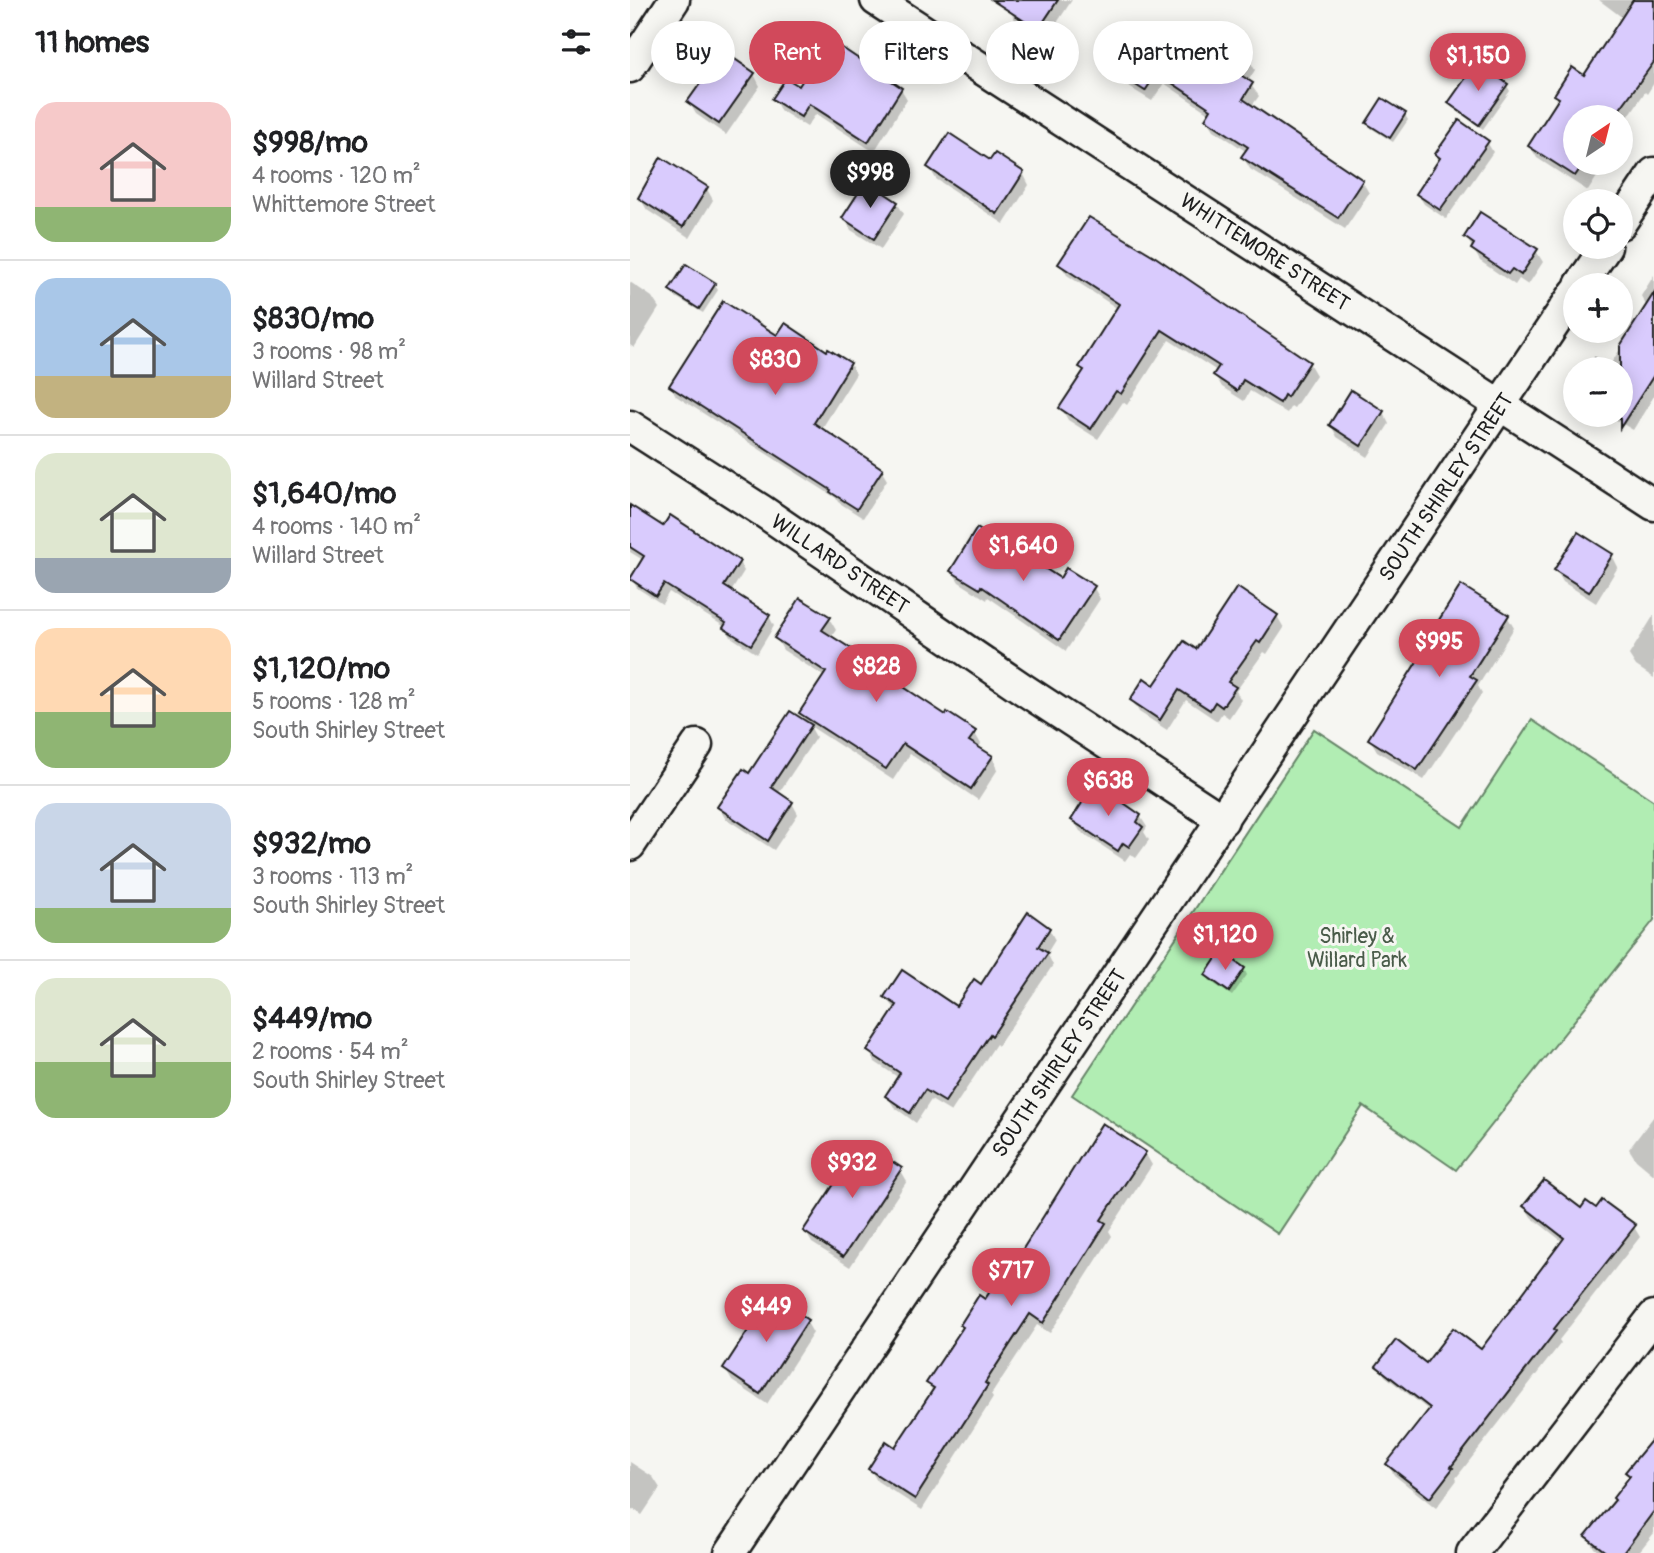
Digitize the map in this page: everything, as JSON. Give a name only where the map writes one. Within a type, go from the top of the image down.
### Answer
[{"type":"street","points":[[630,67],[674,0]]},
{"type":"street","name":"WHITTEMORE STREET","points":[[876,0],[1654,505]]},
{"type":"street","points":[[1633,204],[1654,173]]},
{"type":"street","name":"SOUTH SHIRLEY STREET","points":[[730,1553],[1563,311]]},
{"type":"street","name":"WILLARD STREET","points":[[630,426],[761,510],[1023,689],[1223,820]]},
{"type":"street","points":[[630,845],[697,745]]},
{"type":"street","points":[[1472,1553],[1654,1317]]},
{"type":"green space","name":"Shirley & Willard Park","points":[[1532,720],[1654,801],[1654,920],[1456,1170],[1363,1106],[1278,1234],[1072,1095],[1314,729],[1462,827]]},
{"type":"building","points":[[992,0],[1058,0],[1044,21],[1024,21]]},
{"type":"building","points":[[1633,0],[1654,0],[1654,62],[1623,105],[1563,105],[1563,168],[1528,146],[1559,98],[1554,95],[1572,67],[1584,75]]},
{"type":"building","points":[[845,50],[859,59],[859,84],[896,84],[902,88],[868,142],[809,104],[801,117],[772,99],[782,84],[845,84]]},
{"type":"building","points":[[735,59],[749,69],[749,82],[719,124],[687,102],[700,84],[735,84]]},
{"type":"building","points":[[1477,62],[1508,84],[1479,125],[1448,103]]},
{"type":"building","points":[[1134,84],[1150,84],[1145,91]]},
{"type":"building","points":[[1174,84],[1252,84],[1243,99],[1363,180],[1338,218],[1241,157],[1248,147],[1205,119],[1211,109]]},
{"type":"building","points":[[1382,98],[1406,113],[1390,138],[1366,123]]},
{"type":"building","points":[[1459,120],[1489,141],[1440,210],[1416,194],[1440,158],[1435,154]]},
{"type":"building","points":[[949,133],[990,160],[995,153],[1024,172],[997,214],[927,167]]},
{"type":"building","points":[[661,157],[708,187],[683,227],[638,198]]},
{"type":"building","points":[[866,181],[898,202],[874,239],[842,218]]},
{"type":"building","points":[[1480,212],[1538,249],[1521,275],[1512,269],[1508,274],[1471,249],[1474,244],[1464,237]]},
{"type":"building","points":[[1089,217],[1154,256],[1310,362],[1287,397],[1284,395],[1280,403],[1243,380],[1237,391],[1213,375],[1219,366],[1162,330],[1121,394],[1116,391],[1091,429],[1059,408],[1084,370],[1079,367],[1119,304],[1058,264]]},
{"type":"building","points":[[686,264],[716,283],[699,309],[669,290]]},
{"type":"building","points":[[1654,293],[1654,375],[1633,408],[1633,357],[1620,357],[1620,346],[1622,343],[1633,343],[1633,326]]},
{"type":"building","points":[[723,301],[777,335],[785,323],[827,351],[828,349],[851,363],[814,423],[883,469],[857,509],[669,386]]},
{"type":"building","points":[[1351,390],[1384,411],[1361,446],[1329,425]]},
{"type":"building","points":[[630,505],[663,526],[670,515],[740,561],[724,586],[770,615],[751,645],[723,628],[726,623],[664,584],[656,596],[630,579],[644,556],[630,547]]},
{"type":"building","points":[[977,528],[995,540],[997,537],[1060,578],[1066,568],[1095,586],[1059,640],[981,586],[980,589],[950,571]]},
{"type":"building","points":[[1578,532],[1613,554],[1589,592],[1554,570]]},
{"type":"building","points":[[1461,585],[1509,615],[1470,676],[1477,680],[1417,770],[1368,739],[1440,625],[1437,623]]},
{"type":"building","points":[[1237,587],[1278,615],[1260,643],[1257,641],[1228,682],[1236,687],[1222,707],[1215,702],[1210,710],[1179,690],[1160,720],[1130,700],[1144,678],[1154,685],[1184,641],[1196,649]]},
{"type":"building","points":[[800,598],[831,617],[822,630],[880,667],[878,670],[946,715],[947,712],[976,731],[969,741],[993,756],[971,789],[903,744],[886,769],[799,713],[826,672],[774,638]]},
{"type":"building","points":[[790,711],[812,725],[771,787],[793,802],[768,841],[717,807],[743,769],[749,773]]},
{"type":"building","points":[[1095,783],[1141,815],[1137,822],[1143,827],[1129,847],[1123,843],[1118,851],[1071,820]]},
{"type":"building","points":[[1028,912],[1050,928],[1038,947],[1048,953],[945,1102],[925,1090],[910,1113],[885,1096],[900,1073],[867,1051],[897,1005],[884,997],[902,970],[956,1006],[974,979],[981,984]]},
{"type":"building","points":[[1221,951],[1245,968],[1229,992],[1205,975]]},
{"type":"building","points":[[1102,1123],[1146,1152],[1101,1220],[1106,1223],[1043,1323],[1030,1314],[915,1499],[868,1469],[886,1441],[895,1447],[934,1388],[926,1383],[963,1327],[960,1325],[979,1295],[985,1299],[1017,1250],[1021,1252]]},
{"type":"building","points":[[862,1142],[902,1168],[843,1257],[803,1231]]},
{"type":"building","points":[[1544,1180],[1581,1208],[1586,1201],[1596,1208],[1602,1200],[1636,1225],[1554,1329],[1556,1331],[1430,1498],[1386,1464],[1430,1408],[1376,1366],[1396,1340],[1426,1363],[1453,1328],[1481,1349],[1564,1238],[1523,1206]]},
{"type":"building","points":[[771,1295],[808,1320],[760,1394],[723,1369]]},
{"type":"building","points":[[1654,1437],[1654,1511],[1623,1553],[1607,1553],[1585,1536],[1615,1500],[1613,1498],[1630,1476],[1625,1472]]}]
